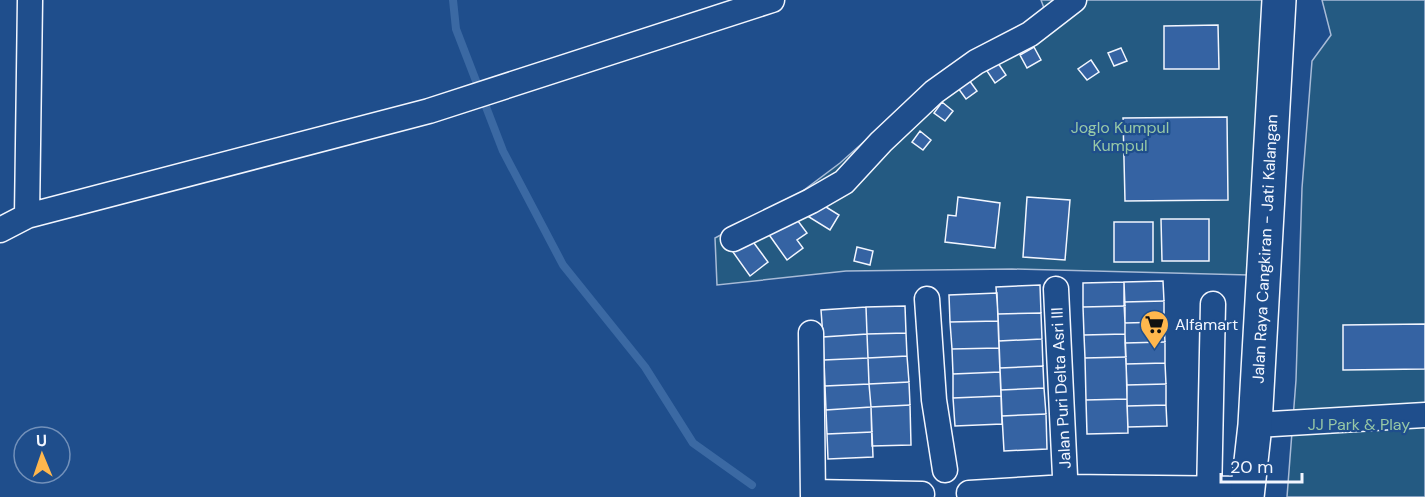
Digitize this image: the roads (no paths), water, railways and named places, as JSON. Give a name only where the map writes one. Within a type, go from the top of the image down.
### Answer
[{"type":"street","points":[[27,216],[30,0]]},
{"type":"street","points":[[0,230],[27,216],[429,111],[510,87],[772,0]]},
{"type":"street","points":[[733,239],[811,201],[844,182],[881,142],[934,92],[976,62],[1030,34],[1074,0]]},
{"type":"street","name":"Jalan Raya Cangkiran - Jati Kalangan","points":[[1248,493],[1255,425],[1279,0]]},
{"type":"street","name":"Jalan Puri Delta Asri III","points":[[1056,289],[1066,492]]},
{"type":"street","points":[[811,333],[813,494],[922,496],[928,477],[945,470],[934,400],[927,299]]},
{"type":"street","points":[[1209,493],[1213,304]]},
{"type":"street","points":[[1255,425],[1425,415]]},
{"type":"street","name":"Jalan Puri Delta Asri III","points":[[945,470],[962,476],[969,495],[1066,492],[1248,493]]},
{"type":"waterway","points":[[453,0],[456,29],[503,151],[563,265],[645,367],[693,443],[752,485]]},
{"type":"place","name":"Alfamart","points":[[1154,350]]},
{"type":"park label","name":"Joglo Kumpul Kumpul","points":[[1120,136]]},
{"type":"park label","name":"JJ Park & Play","points":[[1359,424]]}]
